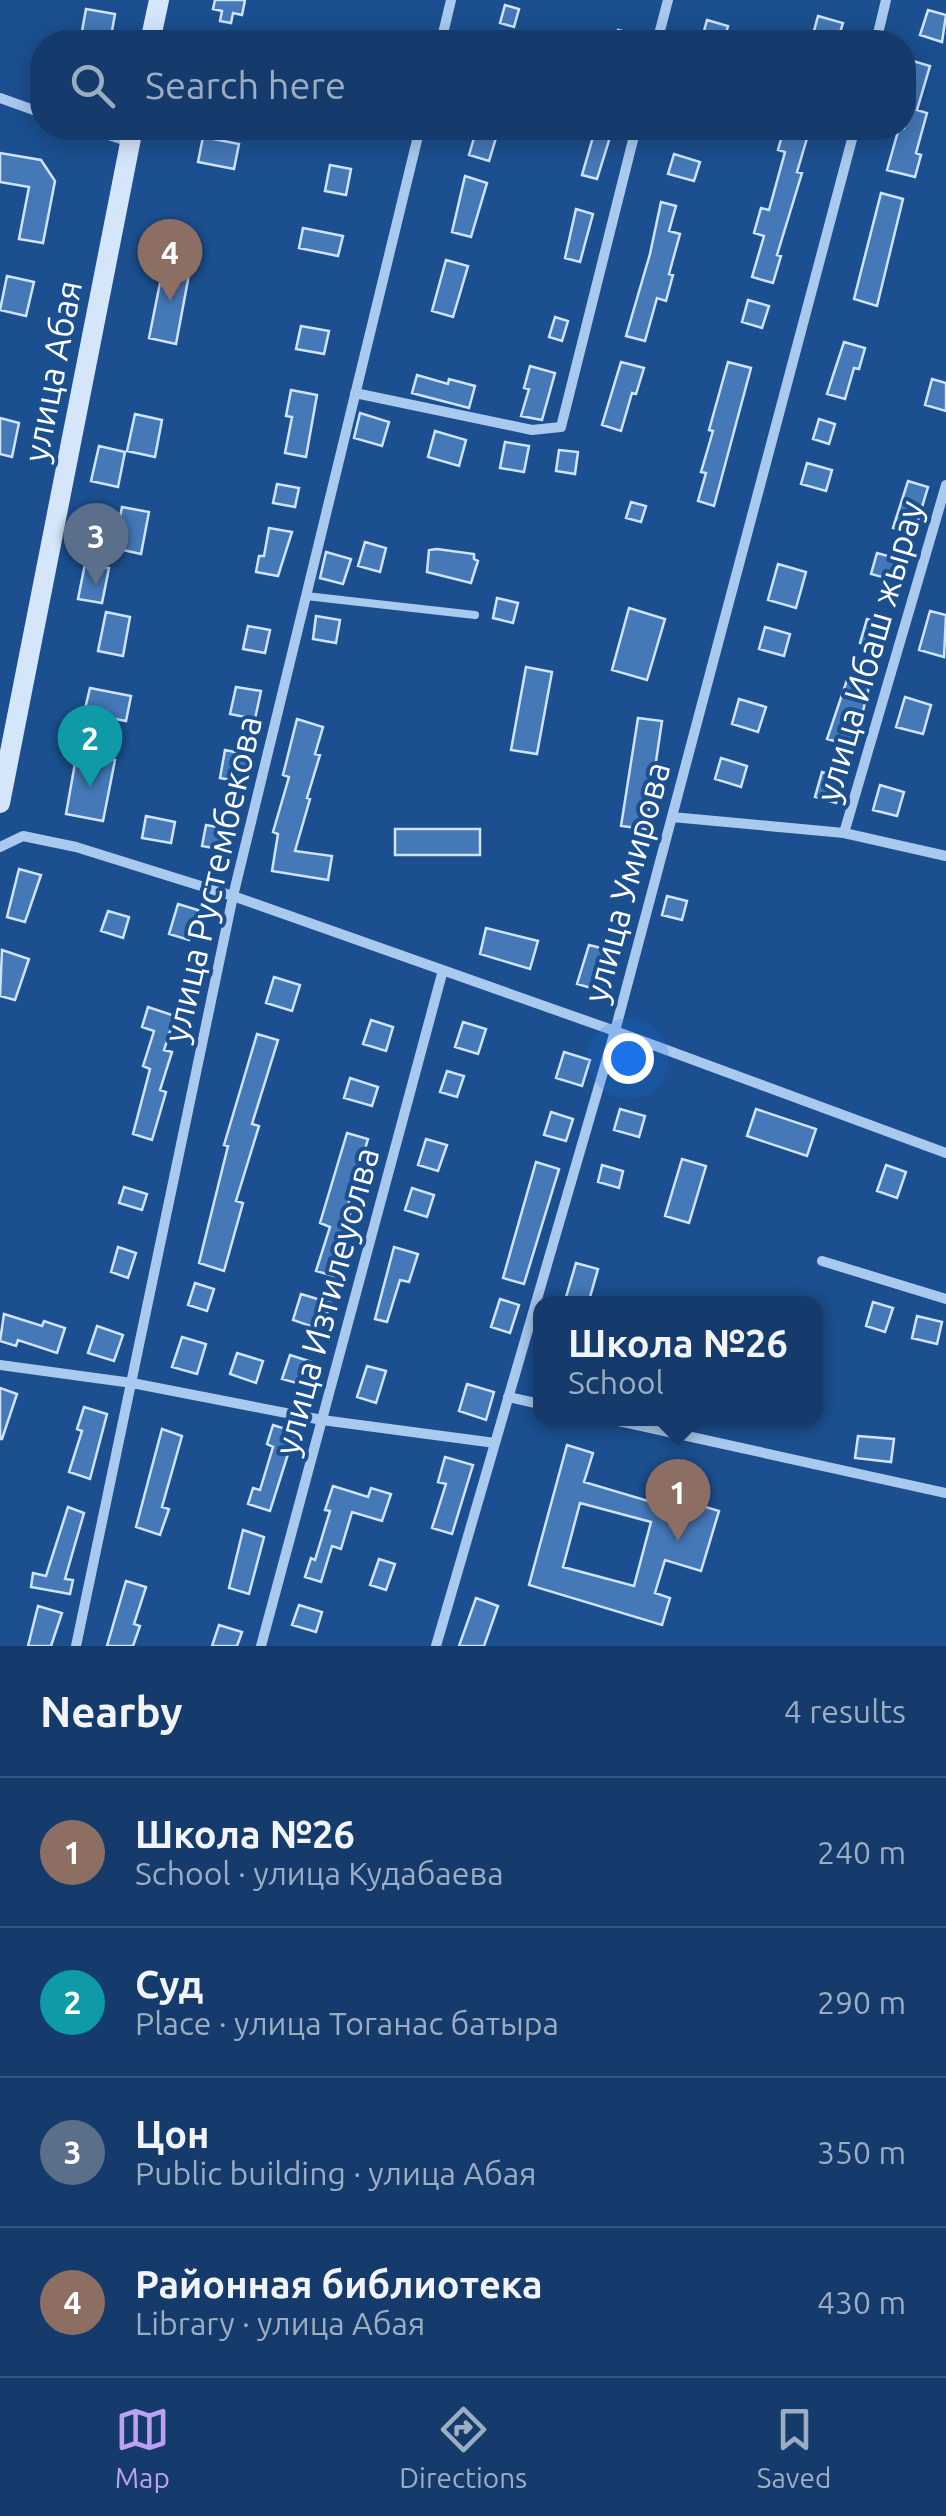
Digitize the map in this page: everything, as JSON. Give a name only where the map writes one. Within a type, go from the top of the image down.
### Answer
[{"type":"street","points":[[152,30],[158,0]]},
{"type":"street","points":[[444,30],[451,0]]},
{"type":"street","points":[[660,30],[668,0]]},
{"type":"street","points":[[879,30],[886,0]]},
{"type":"street","points":[[0,98],[30,109]]},
{"type":"street","name":"улица Абая","points":[[0,803],[130,140]]},
{"type":"street","name":"улица Рустембекова","points":[[76,1646],[233,896],[417,140]]},
{"type":"street","points":[[355,393],[532,430],[561,428],[633,140]]},
{"type":"street","name":"улица Умирова","points":[[538,1296],[615,1031],[852,140]]},
{"type":"street","name":"улица Ибаш жырау","points":[[844,833],[946,485]]},
{"type":"street","points":[[672,817],[844,833],[946,856]]},
{"type":"street","points":[[0,847],[23,836],[76,847],[233,896],[946,1153]]},
{"type":"street","name":"улица Изтилеуолва","points":[[262,1646],[443,970]]},
{"type":"street","points":[[822,1261],[946,1300]]},
{"type":"street","name":"улица Умирова","points":[[436,1646],[533,1311]]},
{"type":"street","points":[[0,1365],[132,1383],[322,1420],[495,1444]]},
{"type":"street","points":[[508,1397],[533,1402]]},
{"type":"street","points":[[641,1426],[946,1493]]},
{"type":"lane","points":[[306,596],[475,615]]},
{"type":"building","points":[[215,0],[245,0],[242,15],[233,13],[231,23],[220,21],[222,11],[213,9]]},
{"type":"building","points":[[505,5],[519,9],[514,27],[500,23]]},
{"type":"building","points":[[86,9],[115,14],[112,30],[82,30]]},
{"type":"building","points":[[928,10],[946,15],[942,42],[920,35]]},
{"type":"building","points":[[818,16],[843,23],[841,30],[814,30]]},
{"type":"building","points":[[707,20],[728,26],[727,30],[704,30]]},
{"type":"building","points":[[916,62],[930,66],[917,110],[927,113],[916,153],[921,155],[915,177],[887,170],[896,140],[916,140]]},
{"type":"building","points":[[202,140],[239,144],[234,169],[198,162]]},
{"type":"building","points":[[473,140],[495,140],[489,161],[469,155]]},
{"type":"building","points":[[592,140],[609,140],[597,179],[582,175]]},
{"type":"building","points":[[781,140],[807,140],[797,172],[802,173],[777,255],[781,256],[773,283],[752,277],[764,236],[754,233],[761,208],[769,210],[785,152],[778,150]]},
{"type":"building","points":[[0,153],[41,160],[55,181],[43,243],[19,239],[29,187],[0,182]]},
{"type":"building","points":[[674,154],[700,162],[694,181],[668,174]]},
{"type":"building","points":[[330,165],[351,169],[346,195],[325,191]]},
{"type":"building","points":[[465,176],[487,183],[471,237],[452,232]]},
{"type":"building","points":[[881,193],[903,199],[877,306],[854,299]]},
{"type":"building","points":[[661,202],[676,206],[669,231],[680,234],[666,301],[657,298],[645,341],[626,336]]},
{"type":"building","points":[[576,209],[593,214],[580,262],[565,258]]},
{"type":"building","points":[[303,228],[343,236],[338,256],[299,248]]},
{"type":"building","points":[[165,258],[191,264],[176,344],[149,338]]},
{"type":"building","points":[[446,260],[468,266],[453,317],[432,311]]},
{"type":"building","points":[[7,276],[34,282],[26,316],[0,310]]},
{"type":"building","points":[[748,300],[769,306],[762,328],[742,322]]},
{"type":"building","points":[[555,317],[568,321],[562,341],[549,337]]},
{"type":"building","points":[[301,326],[329,331],[324,354],[296,349]]},
{"type":"building","points":[[844,342],[865,348],[845,399],[827,394]]},
{"type":"building","points":[[621,362],[644,368],[621,431],[602,425]]},
{"type":"building","points":[[728,362],[751,368],[714,506],[698,501],[706,473],[701,472],[713,431],[709,430]]},
{"type":"building","points":[[530,366],[555,373],[542,420],[521,416],[529,389],[524,388]]},
{"type":"building","points":[[417,375],[448,384],[449,379],[475,386],[469,408],[412,393]]},
{"type":"building","points":[[932,379],[946,383],[946,411],[925,405]]},
{"type":"building","points":[[291,390],[317,395],[306,457],[285,453],[292,417],[286,416]]},
{"type":"building","points":[[360,413],[389,422],[382,446],[354,438]]},
{"type":"building","points":[[135,414],[162,420],[155,457],[127,451]]},
{"type":"building","points":[[0,418],[19,423],[12,457],[0,454]]},
{"type":"building","points":[[819,419],[835,424],[829,444],[813,439]]},
{"type":"building","points":[[435,431],[466,440],[459,466],[428,457]]},
{"type":"building","points":[[505,442],[529,446],[524,472],[500,468]]},
{"type":"building","points":[[99,446],[125,452],[118,487],[91,481]]},
{"type":"building","points":[[559,450],[578,452],[575,474],[556,471]]},
{"type":"building","points":[[807,463],[832,470],[826,491],[801,484]]},
{"type":"building","points":[[908,481],[928,487],[914,534],[893,528]]},
{"type":"building","points":[[277,484],[299,488],[295,507],[273,503]]},
{"type":"building","points":[[631,502],[646,506],[641,522],[626,518]]},
{"type":"building","points":[[122,507],[149,512],[141,554],[114,548]]},
{"type":"building","points":[[269,528],[292,532],[278,576],[256,572],[259,556],[264,556]]},
{"type":"building","points":[[365,542],[386,548],[380,572],[358,566]]},
{"type":"building","points":[[429,550],[474,554],[478,561],[471,583],[427,572]]},
{"type":"building","points":[[326,552],[351,559],[343,584],[320,578]]},
{"type":"building","points":[[877,553],[906,561],[900,582],[871,574]]},
{"type":"building","points":[[85,564],[109,568],[102,603],[78,599]]},
{"type":"building","points":[[778,564],[806,572],[796,608],[768,600]]},
{"type":"building","points":[[497,598],[518,603],[513,623],[493,618]]},
{"type":"building","points":[[629,608],[665,619],[647,680],[612,670]]},
{"type":"building","points":[[930,611],[946,615],[944,657],[919,650]]},
{"type":"building","points":[[106,612],[130,617],[123,656],[98,651]]},
{"type":"building","points":[[316,616],[340,620],[336,643],[313,639]]},
{"type":"building","points":[[867,619],[887,625],[880,649],[860,643]]},
{"type":"building","points":[[248,626],[270,630],[265,653],[243,649]]},
{"type":"building","points":[[765,627],[790,634],[784,656],[759,649]]},
{"type":"building","points":[[526,667],[552,672],[537,754],[511,750]]},
{"type":"building","points":[[848,677],[870,683],[854,747],[827,739]]},
{"type":"building","points":[[236,687],[261,691],[255,719],[230,714]]},
{"type":"building","points":[[90,688],[131,696],[126,721],[84,713]]},
{"type":"building","points":[[905,697],[931,705],[923,734],[896,727]]},
{"type":"building","points":[[739,699],[766,707],[758,732],[732,724]]},
{"type":"building","points":[[638,718],[662,721],[646,829],[621,826]]},
{"type":"building","points":[[297,719],[323,727],[315,754],[320,755],[295,851],[332,856],[328,880],[272,871],[278,834],[273,832],[289,777],[283,775]]},
{"type":"building","points":[[225,750],[250,755],[245,783],[220,778]]},
{"type":"building","points":[[77,752],[115,760],[103,821],[66,814]]},
{"type":"building","points":[[721,758],[747,766],[741,787],[715,779]]},
{"type":"building","points":[[822,772],[843,778],[836,803],[815,797]]},
{"type":"building","points":[[880,785],[904,792],[897,816],[873,810]]},
{"type":"building","points":[[146,816],[175,822],[171,843],[142,838]]},
{"type":"building","points":[[206,825],[234,830],[230,851],[202,846]]},
{"type":"building","points":[[395,829],[480,829],[480,855],[395,855]]},
{"type":"building","points":[[19,869],[41,875],[25,922],[7,917]]},
{"type":"building","points":[[667,896],[687,901],[682,920],[662,915]]},
{"type":"building","points":[[178,904],[198,910],[189,940],[169,934]]},
{"type":"building","points":[[108,911],[129,917],[123,938],[101,931]]},
{"type":"building","points":[[486,928],[538,941],[530,969],[480,954]]},
{"type":"building","points":[[589,945],[617,952],[605,992],[577,984]]},
{"type":"building","points":[[2,950],[29,959],[15,1000],[0,996]]},
{"type":"building","points":[[274,977],[300,985],[292,1011],[266,1003]]},
{"type":"building","points":[[148,1007],[175,1016],[164,1050],[172,1052],[160,1090],[166,1092],[152,1140],[133,1134],[150,1069],[143,1066],[154,1031],[142,1027]]},
{"type":"building","points":[[371,1020],[393,1027],[386,1051],[363,1044]]},
{"type":"building","points":[[463,1022],[486,1029],[478,1054],[455,1047]]},
{"type":"building","points":[[257,1034],[278,1040],[252,1124],[259,1126],[236,1201],[243,1203],[224,1271],[199,1263],[228,1146],[224,1145]]},
{"type":"building","points":[[564,1052],[590,1060],[582,1086],[556,1078]]},
{"type":"building","points":[[447,1071],[464,1076],[457,1097],[440,1092]]},
{"type":"building","points":[[350,1078],[378,1087],[372,1106],[344,1098]]},
{"type":"building","points":[[620,1109],[645,1116],[639,1137],[614,1130]]},
{"type":"building","points":[[756,1109],[816,1129],[807,1156],[747,1136]]},
{"type":"building","points":[[551,1112],[573,1119],[566,1141],[544,1135]]},
{"type":"building","points":[[347,1133],[368,1139],[348,1205],[352,1206],[334,1276],[316,1271],[330,1227],[320,1223]]},
{"type":"building","points":[[426,1139],[447,1145],[438,1171],[418,1165]]},
{"type":"building","points":[[682,1159],[706,1166],[689,1223],[665,1216]]},
{"type":"building","points":[[536,1162],[559,1169],[524,1284],[503,1278]]},
{"type":"building","points":[[602,1165],[623,1171],[619,1188],[598,1182]]},
{"type":"building","points":[[886,1165],[906,1172],[897,1198],[877,1191]]},
{"type":"building","points":[[124,1187],[147,1194],[142,1210],[119,1203]]},
{"type":"building","points":[[412,1188],[434,1195],[427,1217],[405,1210]]},
{"type":"building","points":[[118,1247],[136,1253],[128,1278],[111,1272]]},
{"type":"building","points":[[394,1247],[418,1254],[409,1282],[400,1280],[387,1322],[375,1319]]},
{"type":"building","points":[[576,1263],[598,1269],[590,1296],[566,1296]]},
{"type":"building","points":[[195,1283],[214,1289],[207,1311],[188,1305]]},
{"type":"building","points":[[301,1294],[331,1303],[322,1330],[293,1320]]},
{"type":"building","points":[[500,1299],[519,1305],[510,1333],[491,1327]]},
{"type":"building","points":[[873,1302],[893,1308],[885,1332],[866,1326]]},
{"type":"building","points":[[4,1314],[42,1326],[44,1321],[65,1328],[57,1353],[18,1340],[16,1346],[0,1341]]},
{"type":"building","points":[[917,1316],[942,1322],[937,1344],[912,1338]]},
{"type":"building","points":[[97,1326],[123,1335],[114,1361],[88,1353]]},
{"type":"building","points":[[182,1337],[206,1344],[197,1374],[172,1367]]},
{"type":"building","points":[[237,1353],[263,1361],[256,1383],[230,1374]]},
{"type":"building","points":[[290,1355],[312,1362],[304,1385],[282,1379]]},
{"type":"building","points":[[367,1366],[386,1371],[376,1403],[357,1397]]},
{"type":"building","points":[[467,1384],[494,1392],[486,1420],[459,1411]]},
{"type":"building","points":[[0,1388],[17,1394],[2,1439],[0,1439]]},
{"type":"building","points":[[84,1407],[107,1414],[90,1479],[69,1472],[82,1431],[77,1429]]},
{"type":"building","points":[[273,1425],[295,1432],[270,1511],[248,1504],[253,1488],[260,1490],[273,1447],[267,1444]]},
{"type":"building","points":[[162,1429],[182,1436],[162,1507],[169,1509],[160,1535],[136,1527]]},
{"type":"building","points":[[858,1436],[894,1439],[891,1462],[855,1458]]},
{"type":"building","points":[[567,1445],[593,1453],[584,1482],[648,1501],[651,1490],[719,1511],[701,1571],[665,1560],[655,1593],[670,1598],[662,1625],[529,1585]],"holes":[[[580,1503],[651,1522],[634,1586],[563,1567]]]},
{"type":"building","points":[[445,1457],[473,1465],[452,1534],[432,1528],[446,1484],[438,1482]]},
{"type":"building","points":[[333,1486],[368,1497],[371,1488],[391,1494],[382,1521],[352,1512],[341,1549],[332,1546],[321,1582],[305,1577],[311,1558],[315,1560]]},
{"type":"building","points":[[68,1507],[84,1513],[65,1579],[73,1580],[70,1594],[31,1587],[33,1573],[46,1576]]},
{"type":"building","points":[[243,1530],[264,1537],[249,1594],[229,1588]]},
{"type":"building","points":[[379,1559],[395,1564],[386,1590],[370,1585]]},
{"type":"building","points":[[126,1581],[146,1587],[134,1624],[140,1626],[133,1646],[107,1646]]},
{"type":"building","points":[[476,1598],[498,1606],[484,1646],[459,1646]]},
{"type":"building","points":[[299,1605],[322,1612],[316,1632],[292,1625]]},
{"type":"building","points":[[38,1606],[62,1613],[51,1646],[28,1646]]},
{"type":"building","points":[[219,1625],[242,1632],[237,1646],[212,1646]]},
{"type":"place","name":"Районная библиотека","points":[[170,301]]},
{"type":"place","name":"Цон","points":[[96,585]]},
{"type":"place","name":"Суд","points":[[90,787]]},
{"type":"place","name":"Школа №26","points":[[678,1541]]}]
